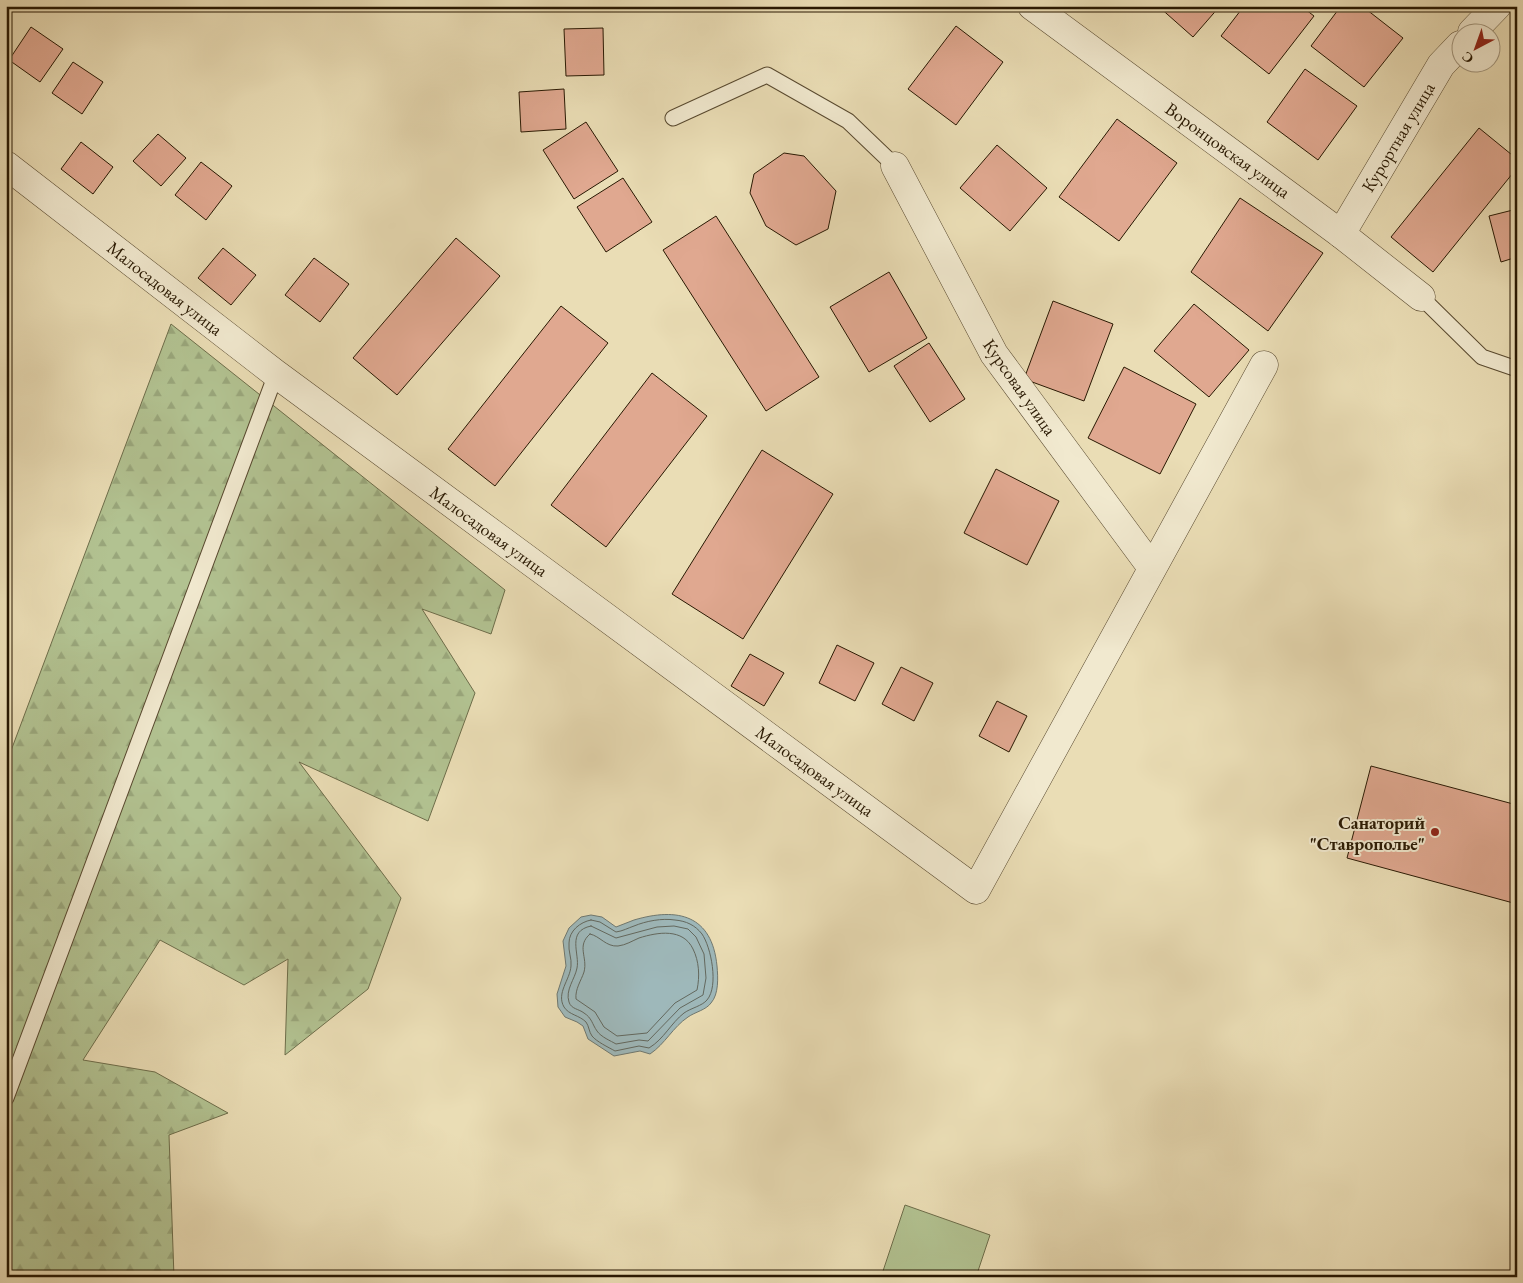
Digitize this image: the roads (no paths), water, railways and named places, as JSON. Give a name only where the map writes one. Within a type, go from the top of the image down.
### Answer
[{"type":"street","name":"Воронцовская улица","points":[[1032,6],[1341,234],[1421,297]]},
{"type":"street","points":[[1482,22],[1497,6]]},
{"type":"street","name":"Курортная улица","points":[[1341,234],[1441,65],[1450,56]]},
{"type":"street","name":"Малосадовая улица","points":[[6,165],[276,374],[976,890],[1152,568]]},
{"type":"street","name":"Курсовая улица","points":[[895,166],[994,354],[1152,568]]},
{"type":"street","points":[[1152,568],[1264,365]]},
{"type":"lane","points":[[673,118],[767,74],[848,121],[895,166]]},
{"type":"lane","points":[[1421,297],[1482,357],[1517,369]]},
{"type":"lane","points":[[6,1098],[276,374]]},
{"type":"water","points":[[591,915],[602,917],[616,927],[650,916],[678,915],[690,919],[700,926],[708,935],[714,949],[718,980],[714,999],[709,1005],[683,1021],[650,1054],[640,1051],[614,1056],[588,1039],[583,1026],[565,1017],[558,1007],[557,994],[566,966],[563,941],[569,928],[581,917]]},
{"type":"place","name":"Санаторий \"Ставрополье\"","points":[[1435,832]]}]
